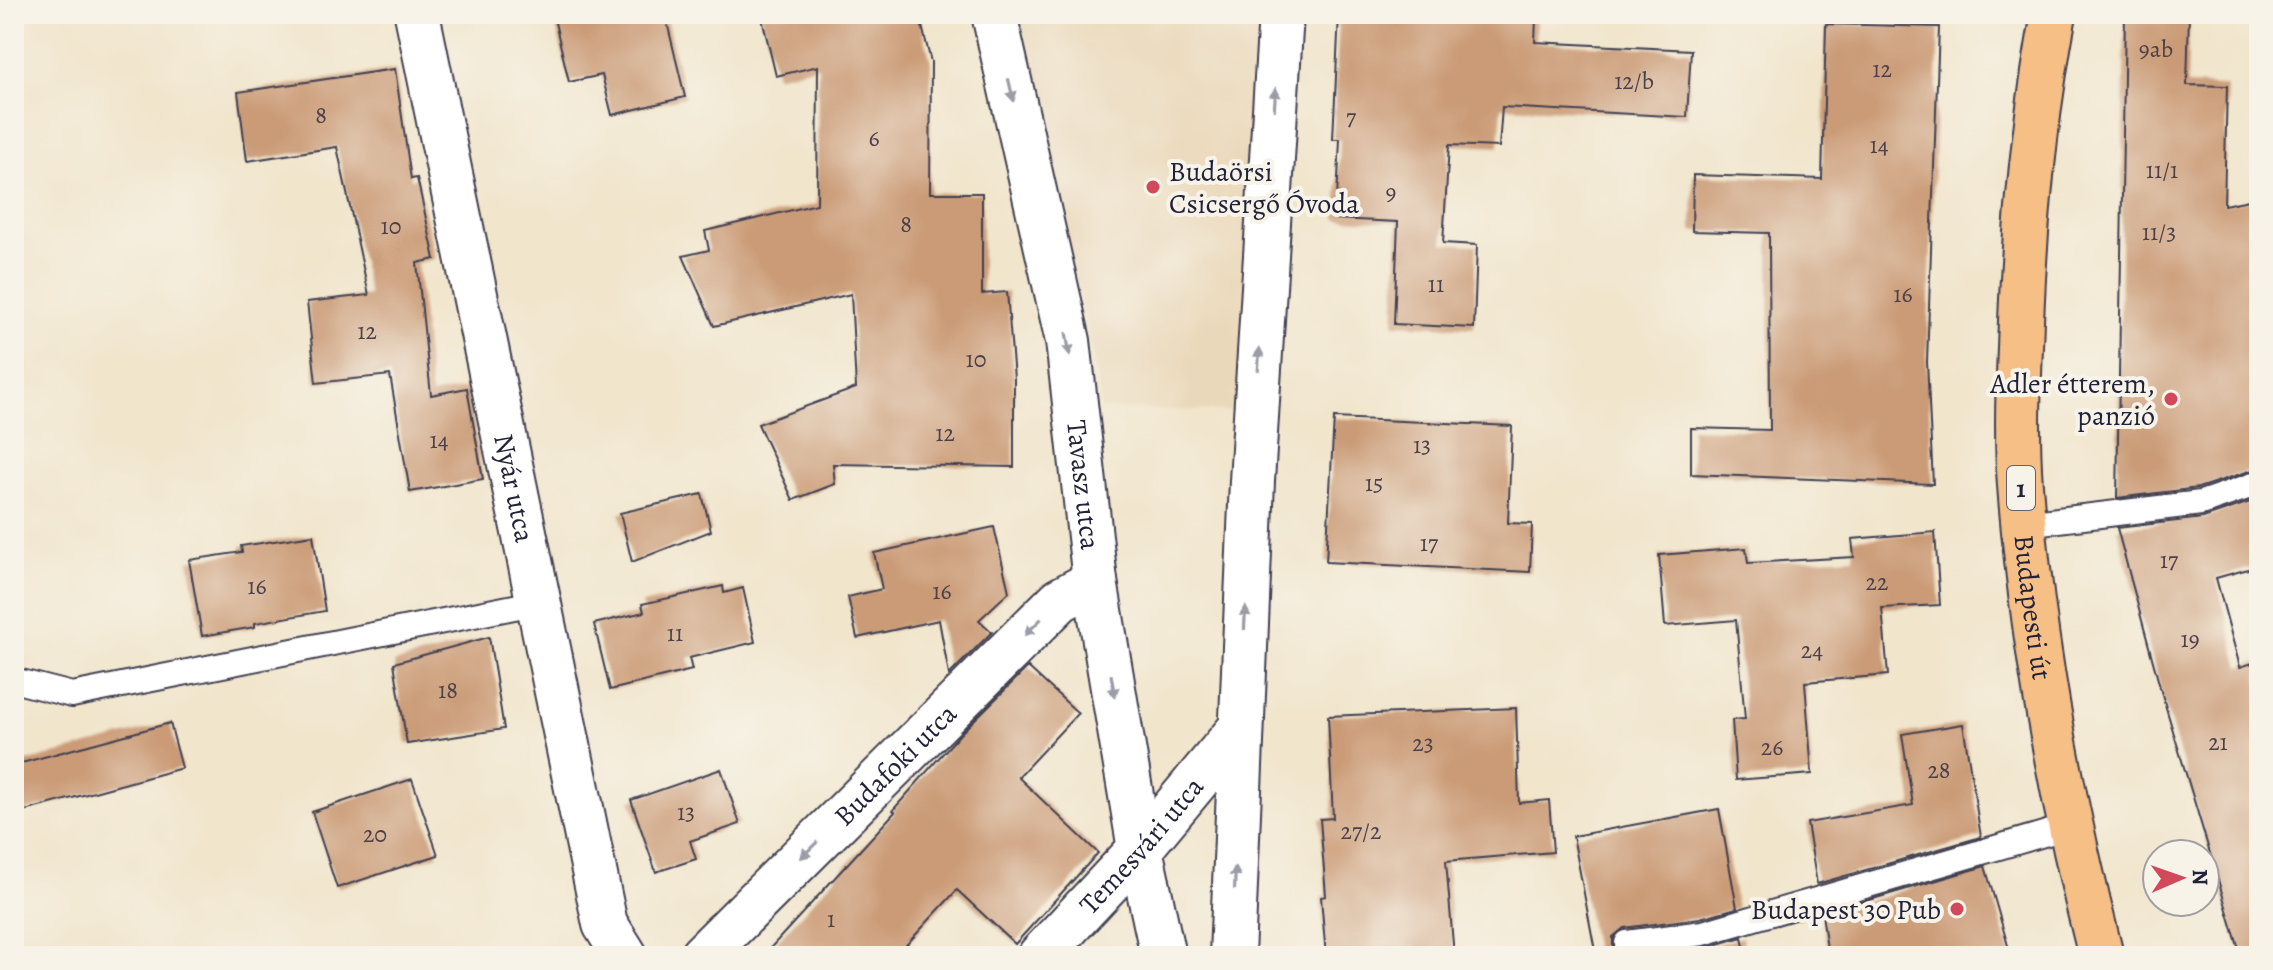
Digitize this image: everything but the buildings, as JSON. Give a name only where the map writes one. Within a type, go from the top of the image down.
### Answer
[{"type":"main road","name":"Budapesti út","points":[[2054,14],[2034,145],[2024,239],[2019,369],[2020,482],[2031,597],[2045,688],[2071,826],[2101,956]]},
{"type":"street","name":"Nyár utca","points":[[417,14],[605,924],[625,956]]},
{"type":"street","name":"Tavasz utca","points":[[994,14],[1068,341],[1095,581],[1140,849],[1163,956]]},
{"type":"street","points":[[1232,956],[1239,730],[1281,14]]},
{"type":"street","name":"Budafoki utca","points":[[702,956],[1060,600],[1095,581]]},
{"type":"street","name":"Temesvári utca","points":[[1040,956],[1140,849],[1239,730]]},
{"type":"lane","points":[[2024,524],[2201,503],[2259,483]]},
{"type":"lane","points":[[17,681],[72,695],[539,602]]},
{"type":"lane","points":[[1628,956],[1627,943],[1703,933],[2071,826]]},
{"type":"shaded area","name":"Budaörsi Csicsergő Óvoda","points":[[1014,14],[1260,14],[1240,411],[1101,409],[1094,360]]},
{"type":"place","name":"Budaörsi Csicsergő Óvoda","points":[[1153,187]]},
{"type":"place","name":"Adler étterem, panzió","points":[[2171,399]]},
{"type":"place","name":"Budapest 30 Pub","points":[[1957,909]]}]
